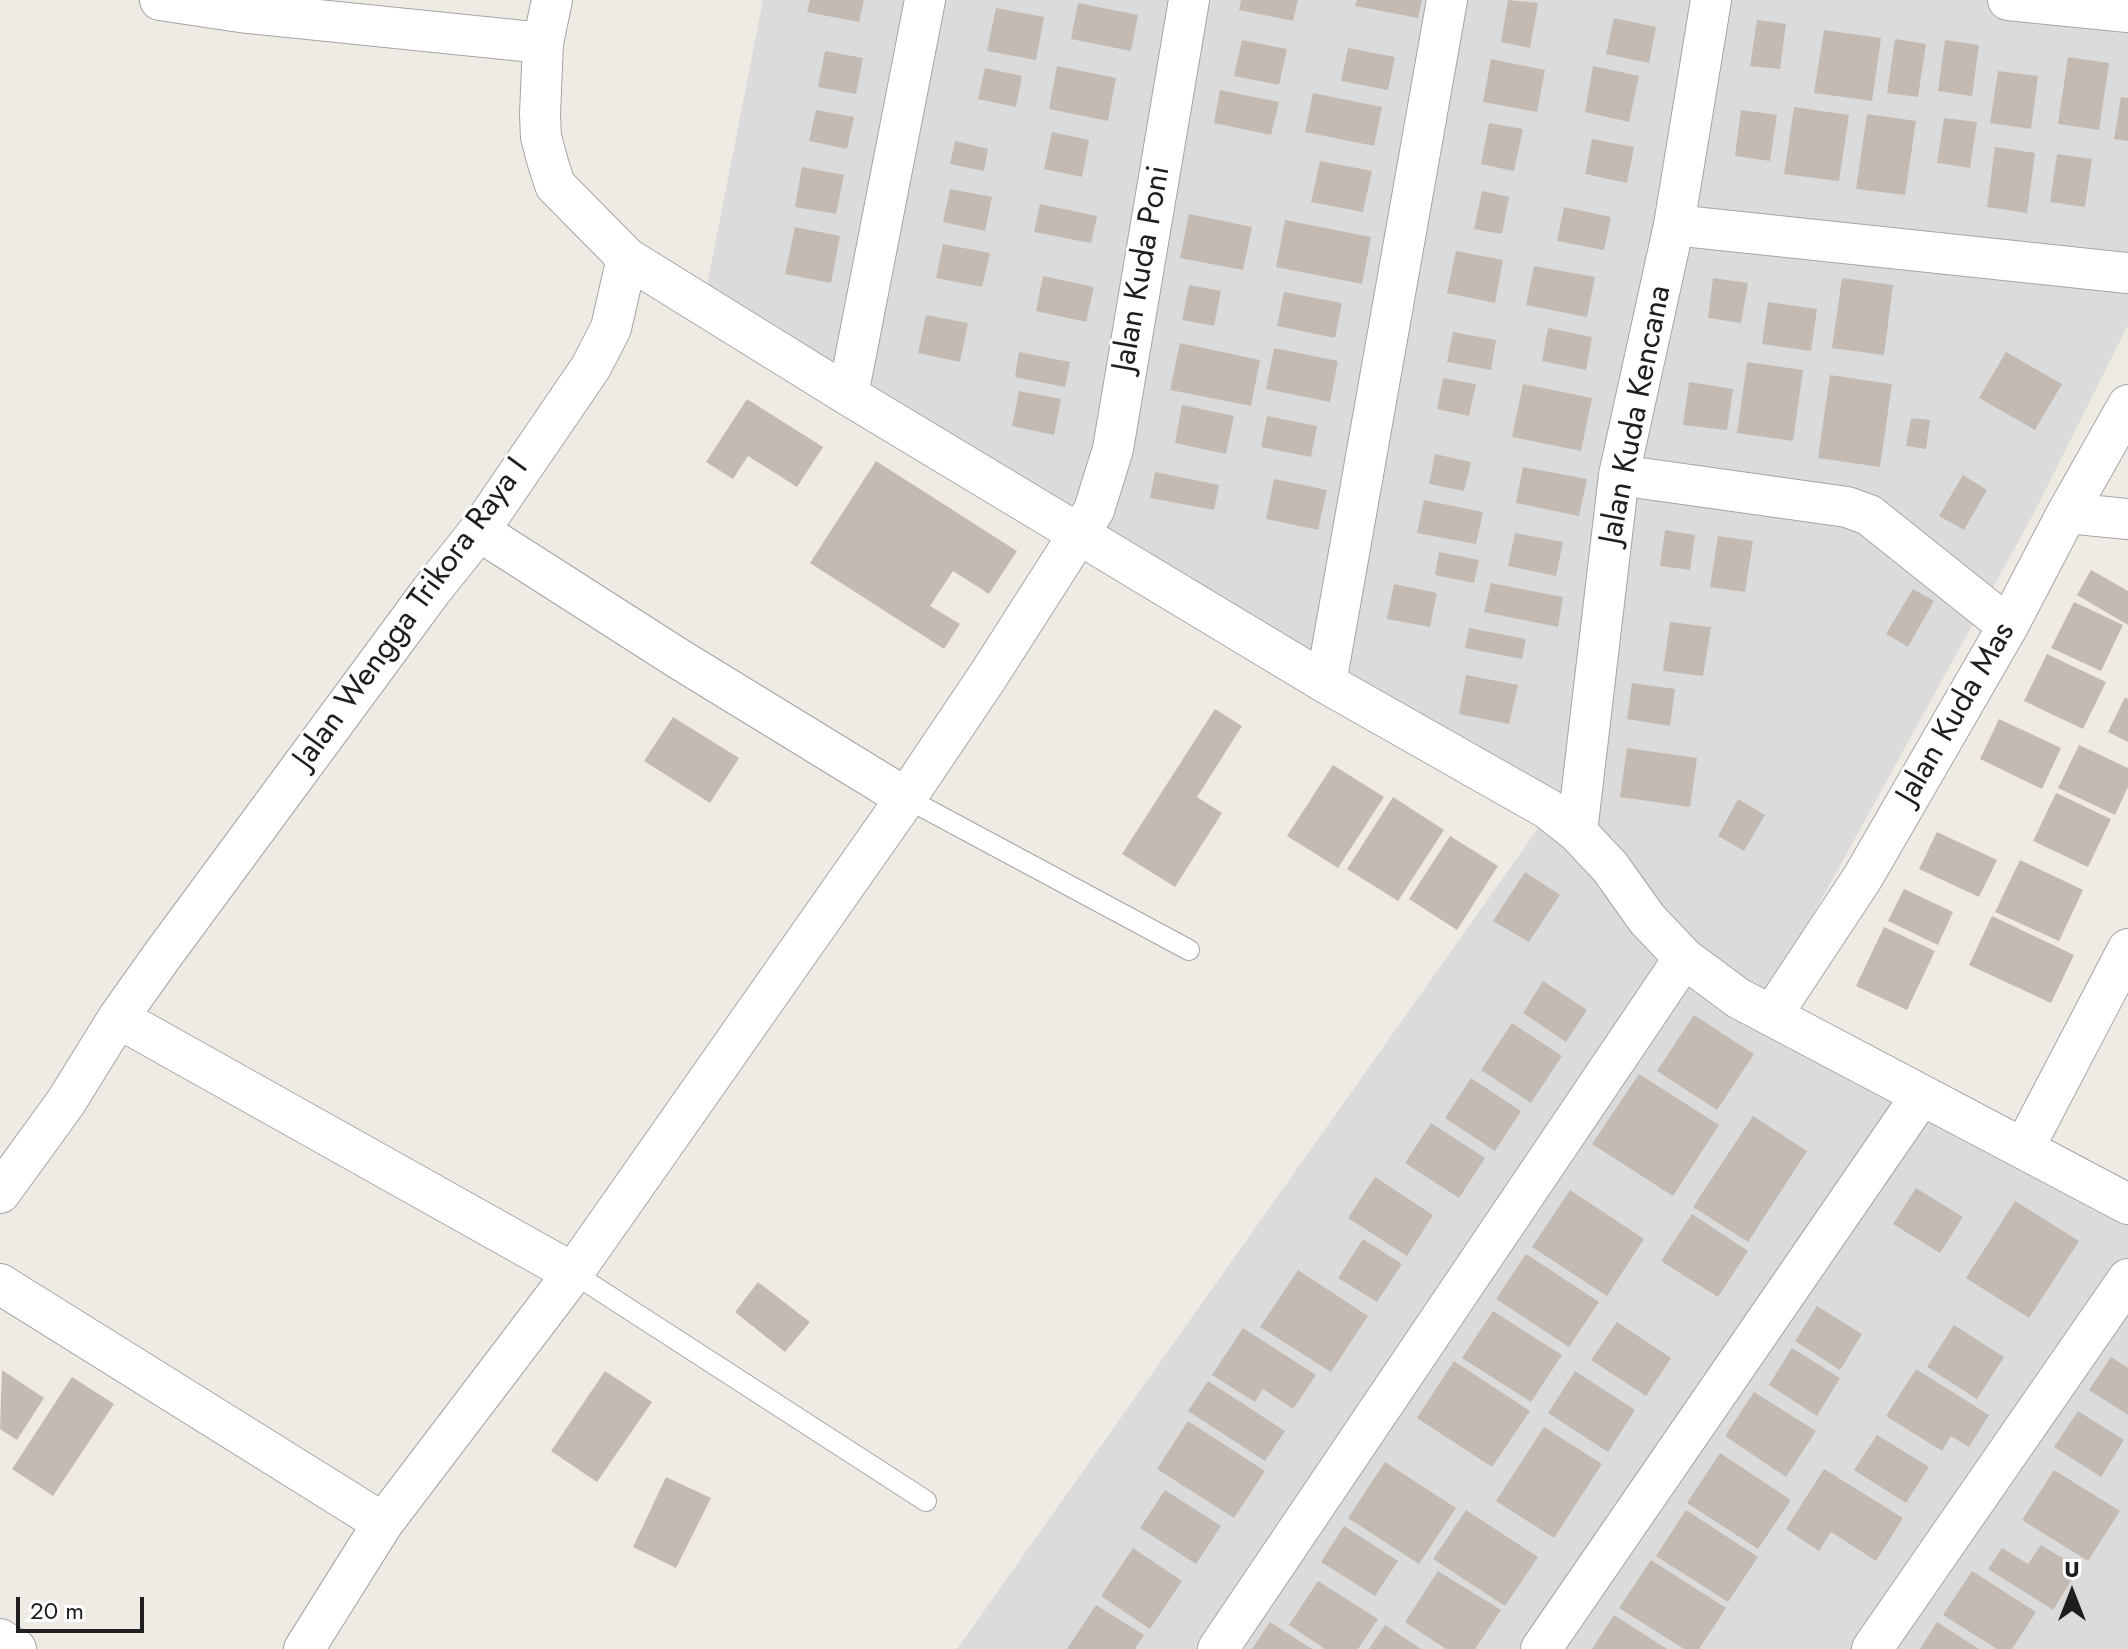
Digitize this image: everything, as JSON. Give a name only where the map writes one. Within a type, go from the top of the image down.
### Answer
[{"type":"street","points":[[160,0],[240,12],[543,43]]},
{"type":"street","points":[[552,0],[543,43],[541,137],[555,185],[627,258],[1326,683],[1548,809],[1577,832],[1610,867],[1647,919],[1684,958],[1738,998],[2128,1204]]},
{"type":"street","points":[[848,395],[925,0]]},
{"type":"street","name":"Jalan Kuda Poni","points":[[304,1649],[383,1523],[573,1273],[906,798],[1094,510],[1113,449],[1189,0]]},
{"type":"street","points":[[1326,683],[1447,0]]},
{"type":"street","name":"Jalan Kuda Kencana","points":[[1577,832],[1619,475],[1674,225],[1711,0]]},
{"type":"street","points":[[2008,0],[2128,12]]},
{"type":"street","points":[[1674,225],[2128,273]]},
{"type":"street","name":"Jalan Wengga Trikora Raya I","points":[[0,1193],[66,1102],[118,1018],[281,792],[479,531],[591,367],[611,328],[627,258]]},
{"type":"street","name":"Jalan Kuda Mas","points":[[1772,1015],[1863,877],[2008,626],[2128,405]]},
{"type":"street","points":[[1619,475],[1847,507],[1869,515],[2008,626]]},
{"type":"street","points":[[2067,513],[2128,519]]},
{"type":"street","points":[[479,531],[679,659],[906,798]]},
{"type":"street","points":[[2024,1148],[2128,949]]},
{"type":"street","points":[[1218,1649],[1684,958]]},
{"type":"street","points":[[118,1018],[573,1273]]},
{"type":"street","points":[[1541,1649],[1921,1096]]},
{"type":"street","points":[[1872,1649],[2128,1279]]},
{"type":"street","points":[[0,1284],[383,1523]]},
{"type":"street","points":[[0,1639],[16,1649]]},
{"type":"lane","points":[[906,798],[1189,950]]},
{"type":"lane","points":[[573,1273],[926,1501]]},
{"type":"shaded area","points":[[763,0],[2128,0],[2128,325],[2034,513],[1760,1011],[2128,1219],[2128,1649],[957,1649],[1544,820],[700,321]]},
{"type":"building","points":[[810,0],[864,0],[859,22],[807,12]]},
{"type":"building","points":[[1241,0],[1298,0],[1293,21],[1239,10]]},
{"type":"building","points":[[1357,0],[1422,0],[1418,18],[1355,6]]},
{"type":"building","points":[[1508,0],[1538,3],[1530,48],[1501,42]]},
{"type":"building","points":[[1078,3],[1138,15],[1131,51],[1071,39]]},
{"type":"building","points":[[996,8],[1044,17],[1036,60],[987,51]]},
{"type":"building","points":[[1614,18],[1656,27],[1649,63],[1606,54]]},
{"type":"building","points":[[1757,20],[1786,24],[1780,69],[1750,66]]},
{"type":"building","points":[[1824,30],[1881,38],[1872,101],[1814,93]]},
{"type":"building","points":[[1895,39],[1926,44],[1918,97],[1887,93]]},
{"type":"building","points":[[1242,40],[1287,49],[1279,85],[1234,76]]},
{"type":"building","points":[[1945,40],[1979,45],[1972,96],[1938,91]]},
{"type":"building","points":[[1348,48],[1395,57],[1388,90],[1341,81]]},
{"type":"building","points":[[825,51],[863,58],[856,94],[818,87]]},
{"type":"building","points":[[2068,57],[2109,63],[2099,130],[2058,124]]},
{"type":"building","points":[[1491,59],[1545,70],[1537,112],[1483,102]]},
{"type":"building","points":[[1057,66],[1116,78],[1108,121],[1049,109]]},
{"type":"building","points":[[1593,66],[1639,76],[1629,122],[1585,112]]},
{"type":"building","points":[[985,68],[1022,76],[1016,107],[978,99]]},
{"type":"building","points":[[1998,71],[2038,76],[2031,129],[1990,123]]},
{"type":"building","points":[[1220,90],[1279,102],[1271,135],[1214,123]]},
{"type":"building","points":[[1313,93],[1382,107],[1374,146],[1305,132]]},
{"type":"building","points":[[2121,97],[2128,98],[2128,141],[2114,139]]},
{"type":"building","points":[[1794,107],[1849,115],[1839,181],[1784,174]]},
{"type":"building","points":[[816,110],[854,117],[847,149],[809,141]]},
{"type":"building","points":[[1741,110],[1777,115],[1770,161],[1735,156]]},
{"type":"building","points":[[1867,114],[1916,121],[1905,195],[1856,189]]},
{"type":"building","points":[[1944,118],[1977,122],[1970,168],[1937,163]]},
{"type":"building","points":[[1489,123],[1523,129],[1514,171],[1481,164]]},
{"type":"building","points":[[1052,132],[1089,140],[1082,177],[1044,169]]},
{"type":"building","points":[[1592,139],[1634,147],[1627,183],[1585,174]]},
{"type":"building","points":[[955,141],[988,149],[984,171],[950,164]]},
{"type":"building","points":[[1995,147],[2035,153],[2027,213],[1987,207]]},
{"type":"building","points":[[2057,154],[2092,159],[2085,207],[2050,202]]},
{"type":"building","points":[[1320,161],[1372,171],[1363,212],[1311,202]]},
{"type":"building","points":[[802,167],[844,175],[836,214],[795,207]]},
{"type":"building","points":[[950,189],[992,197],[985,231],[943,222]]},
{"type":"building","points":[[1482,191],[1509,197],[1502,234],[1474,229]]},
{"type":"building","points":[[1040,204],[1097,216],[1091,243],[1034,232]]},
{"type":"building","points":[[1564,207],[1611,217],[1604,250],[1557,241]]},
{"type":"building","points":[[1189,214],[1252,227],[1243,270],[1180,258]]},
{"type":"building","points":[[1285,220],[1371,237],[1362,284],[1276,267]]},
{"type":"building","points":[[795,227],[840,236],[831,283],[785,274]]},
{"type":"building","points":[[943,244],[990,253],[982,287],[936,278]]},
{"type":"building","points":[[1456,251],[1503,260],[1495,303],[1447,293]]},
{"type":"building","points":[[1534,266],[1595,277],[1587,317],[1526,305]]},
{"type":"building","points":[[1043,276],[1094,287],[1086,322],[1036,311]]},
{"type":"building","points":[[1713,278],[1748,283],[1741,323],[1708,318]]},
{"type":"building","points":[[1842,278],[1893,285],[1884,355],[1832,348]]},
{"type":"building","points":[[1189,285],[1221,291],[1214,326],[1182,320]]},
{"type":"building","points":[[1284,292],[1342,303],[1335,338],[1277,326]]},
{"type":"building","points":[[1768,302],[1817,309],[1811,351],[1762,344]]},
{"type":"building","points":[[926,315],[968,323],[960,362],[918,353]]},
{"type":"building","points":[[1548,328],[1592,337],[1586,370],[1542,361]]},
{"type":"building","points":[[1453,332],[1496,340],[1491,370],[1447,362]]},
{"type":"building","points":[[1180,343],[1260,360],[1251,406],[1170,390]]},
{"type":"building","points":[[1274,348],[1338,361],[1330,402],[1266,389]]},
{"type":"building","points":[[1019,352],[1070,362],[1065,387],[1015,377]]},
{"type":"building","points":[[2006,352],[2062,384],[2035,430],[1979,398]]},
{"type":"building","points":[[1747,362],[1803,370],[1793,441],[1737,433]]},
{"type":"building","points":[[1830,375],[1892,384],[1880,467],[1818,458]]},
{"type":"building","points":[[1443,378],[1476,384],[1469,416],[1437,409]]},
{"type":"building","points":[[1689,382],[1733,389],[1727,430],[1683,425]]},
{"type":"building","points":[[1523,384],[1592,398],[1581,451],[1512,437]]},
{"type":"building","points":[[1019,391],[1061,399],[1054,435],[1012,426]]},
{"type":"building","points":[[747,399],[823,447],[797,487],[748,456],[733,479],[706,462]]},
{"type":"building","points":[[1182,405],[1234,416],[1226,454],[1175,443]]},
{"type":"building","points":[[1267,416],[1317,426],[1311,457],[1261,447]]},
{"type":"building","points":[[1911,418],[1930,420],[1926,449],[1906,446]]},
{"type":"building","points":[[1435,454],[1471,462],[1464,491],[1429,484]]},
{"type":"building","points":[[876,461],[1017,551],[989,594],[953,571],[930,606],[960,624],[944,649],[810,563]]},
{"type":"building","points":[[1523,467],[1587,479],[1579,516],[1516,503]]},
{"type":"building","points":[[1155,472],[1219,485],[1214,510],[1150,498]]},
{"type":"building","points":[[1963,475],[1987,490],[1964,530],[1939,516]]},
{"type":"building","points":[[1274,479],[1327,490],[1318,530],[1266,519]]},
{"type":"building","points":[[1424,500],[1483,512],[1476,544],[1417,533]]},
{"type":"building","points":[[1665,530],[1695,535],[1690,570],[1660,566]]},
{"type":"building","points":[[1515,533],[1563,542],[1556,576],[1508,566]]},
{"type":"building","points":[[1718,536],[1753,541],[1745,592],[1710,587]]},
{"type":"building","points":[[1439,552],[1479,560],[1474,583],[1435,575]]},
{"type":"building","points":[[2091,570],[2128,591],[2128,625],[2077,595]]},
{"type":"building","points":[[1491,583],[1563,597],[1558,627],[1484,612]]},
{"type":"building","points":[[1394,584],[1437,593],[1430,627],[1387,619]]},
{"type":"building","points":[[1913,589],[1934,601],[1908,647],[1886,634]]},
{"type":"building","points":[[2074,602],[2123,625],[2101,671],[2051,648]]},
{"type":"building","points":[[1670,622],[1711,627],[1703,676],[1663,671]]},
{"type":"building","points":[[1469,628],[1526,639],[1522,659],[1465,648]]},
{"type":"building","points":[[2047,654],[2106,682],[2083,729],[2024,701]]},
{"type":"building","points":[[1466,675],[1518,685],[1509,724],[1459,714]]},
{"type":"building","points":[[1632,683],[1675,689],[1670,726],[1627,719]]},
{"type":"building","points":[[2125,697],[2128,699],[2128,742],[2108,732]]},
{"type":"building","points":[[1215,709],[1242,726],[1197,797],[1222,813],[1175,887],[1122,854]]},
{"type":"building","points":[[673,717],[739,758],[710,803],[644,761]]},
{"type":"building","points":[[1999,719],[2061,748],[2042,789],[1980,759]]},
{"type":"building","points":[[2079,745],[2128,768],[2128,787],[2115,815],[2058,788]]},
{"type":"building","points":[[1627,748],[1697,758],[1690,807],[1620,797]]},
{"type":"building","points":[[1333,765],[1384,797],[1338,868],[1287,836]]},
{"type":"building","points":[[2056,793],[2111,819],[2088,867],[2033,841]]},
{"type":"building","points":[[1393,797],[1444,830],[1398,901],[1347,869]]},
{"type":"building","points":[[1738,799],[1765,815],[1744,851],[1718,836]]},
{"type":"building","points":[[1937,832],[1997,860],[1979,897],[1919,869]]},
{"type":"building","points":[[1450,836],[1498,866],[1457,930],[1409,899]]},
{"type":"building","points":[[2020,860],[2083,890],[2059,941],[1995,912]]},
{"type":"building","points":[[1525,872],[1560,895],[1529,942],[1493,921]]},
{"type":"building","points":[[1904,889],[1953,912],[1938,945],[1888,921]]},
{"type":"building","points":[[1992,916],[2074,955],[2051,1003],[1969,965]]},
{"type":"building","points":[[1884,927],[1935,951],[1907,1010],[1856,986]]},
{"type":"building","points":[[1543,981],[1587,1010],[1566,1042],[1523,1013]]},
{"type":"building","points":[[1694,1015],[1754,1054],[1717,1110],[1657,1071]]},
{"type":"building","points":[[1512,1023],[1562,1056],[1531,1103],[1481,1070]]},
{"type":"building","points":[[1639,1074],[1719,1125],[1673,1196],[1592,1144]]},
{"type":"building","points":[[1471,1078],[1521,1111],[1495,1151],[1445,1118]]},
{"type":"building","points":[[1753,1116],[1807,1151],[1748,1242],[1693,1207]]},
{"type":"building","points":[[1431,1123],[1485,1158],[1459,1198],[1405,1163]]},
{"type":"building","points":[[1375,1177],[1433,1215],[1407,1256],[1348,1218]]},
{"type":"building","points":[[1916,1188],[1963,1217],[1940,1253],[1893,1224]]},
{"type":"building","points":[[1570,1190],[1644,1239],[1607,1296],[1532,1247]]},
{"type":"building","points":[[2015,1201],[2079,1241],[2029,1318],[1966,1278]]},
{"type":"building","points":[[1692,1214],[1748,1251],[1718,1297],[1661,1261]]},
{"type":"building","points":[[1363,1239],[1402,1264],[1377,1302],[1338,1278]]},
{"type":"building","points":[[1526,1254],[1599,1302],[1569,1347],[1496,1299]]},
{"type":"building","points":[[1298,1270],[1368,1316],[1331,1372],[1260,1327]]},
{"type":"building","points":[[758,1282],[810,1322],[785,1352],[735,1312]]},
{"type":"building","points":[[1817,1306],[1862,1334],[1840,1370],[1795,1341]]},
{"type":"building","points":[[1493,1311],[1562,1355],[1531,1402],[1462,1358]]},
{"type":"building","points":[[1617,1322],[1671,1358],[1646,1396],[1591,1360]]},
{"type":"building","points":[[1954,1325],[2004,1357],[1977,1399],[1927,1367]]},
{"type":"building","points":[[1243,1328],[1316,1375],[1293,1409],[1263,1389],[1255,1402],[1212,1375]]},
{"type":"building","points":[[1792,1348],[1840,1378],[1817,1416],[1769,1385]]},
{"type":"building","points":[[2111,1357],[2128,1368],[2128,1415],[2089,1390]]},
{"type":"building","points":[[1454,1361],[1530,1411],[1492,1467],[1417,1418]]},
{"type":"building","points":[[1916,1369],[1989,1415],[1969,1447],[1951,1436],[1942,1451],[1886,1416]]},
{"type":"building","points":[[2,1370],[44,1398],[17,1440],[0,1429]]},
{"type":"building","points":[[605,1371],[652,1402],[597,1482],[551,1451]]},
{"type":"building","points":[[1575,1371],[1635,1410],[1608,1452],[1548,1413]]},
{"type":"building","points":[[72,1377],[114,1404],[53,1496],[12,1469]]},
{"type":"building","points":[[1208,1381],[1285,1431],[1265,1461],[1188,1411]]},
{"type":"building","points":[[1754,1392],[1816,1431],[1786,1477],[1725,1436]]},
{"type":"building","points":[[2078,1411],[2124,1440],[2101,1477],[2054,1447]]},
{"type":"building","points":[[1188,1421],[1265,1471],[1234,1518],[1157,1469]]},
{"type":"building","points":[[1544,1427],[1602,1464],[1554,1538],[1496,1501]]},
{"type":"building","points":[[1877,1435],[1929,1467],[1906,1503],[1854,1470]]},
{"type":"building","points":[[1720,1453],[1791,1500],[1758,1549],[1687,1503]]},
{"type":"building","points":[[1385,1462],[1456,1508],[1419,1564],[1348,1518]]},
{"type":"building","points":[[1824,1469],[1903,1518],[1876,1561],[1831,1532],[1819,1551],[1786,1529]]},
{"type":"building","points":[[2054,1470],[2120,1511],[2088,1561],[2022,1520]]},
{"type":"building","points":[[666,1477],[711,1498],[676,1568],[633,1547]]},
{"type":"building","points":[[1165,1490],[1221,1526],[1196,1564],[1140,1528]]},
{"type":"building","points":[[1466,1510],[1538,1557],[1505,1606],[1433,1559]]},
{"type":"building","points":[[1686,1510],[1758,1557],[1728,1602],[1656,1556]]},
{"type":"building","points":[[1344,1526],[1398,1561],[1375,1596],[1321,1562]]},
{"type":"building","points":[[2041,1545],[2079,1568],[2053,1610],[1988,1569],[2002,1548],[2028,1564]]},
{"type":"building","points":[[1133,1548],[1182,1581],[1150,1629],[1101,1596]]},
{"type":"building","points":[[1651,1560],[1726,1608],[1699,1649],[1684,1649],[1619,1608]]},
{"type":"building","points":[[1438,1571],[1501,1610],[1475,1649],[1446,1649],[1405,1622]]},
{"type":"building","points":[[1972,1571],[2036,1612],[2012,1649],[1997,1649],[1943,1615]]},
{"type":"building","points":[[1318,1581],[1378,1619],[1358,1649],[1325,1649],[1289,1625]]},
{"type":"building","points":[[1096,1605],[1144,1635],[1135,1649],[1067,1649]]},
{"type":"building","points":[[1614,1615],[1667,1649],[1592,1649]]},
{"type":"building","points":[[1270,1622],[1312,1649],[1252,1649]]},
{"type":"building","points":[[1937,1622],[1979,1649],[1920,1649]]},
{"type":"building","points":[[1385,1625],[1421,1649],[1369,1649]]}]
